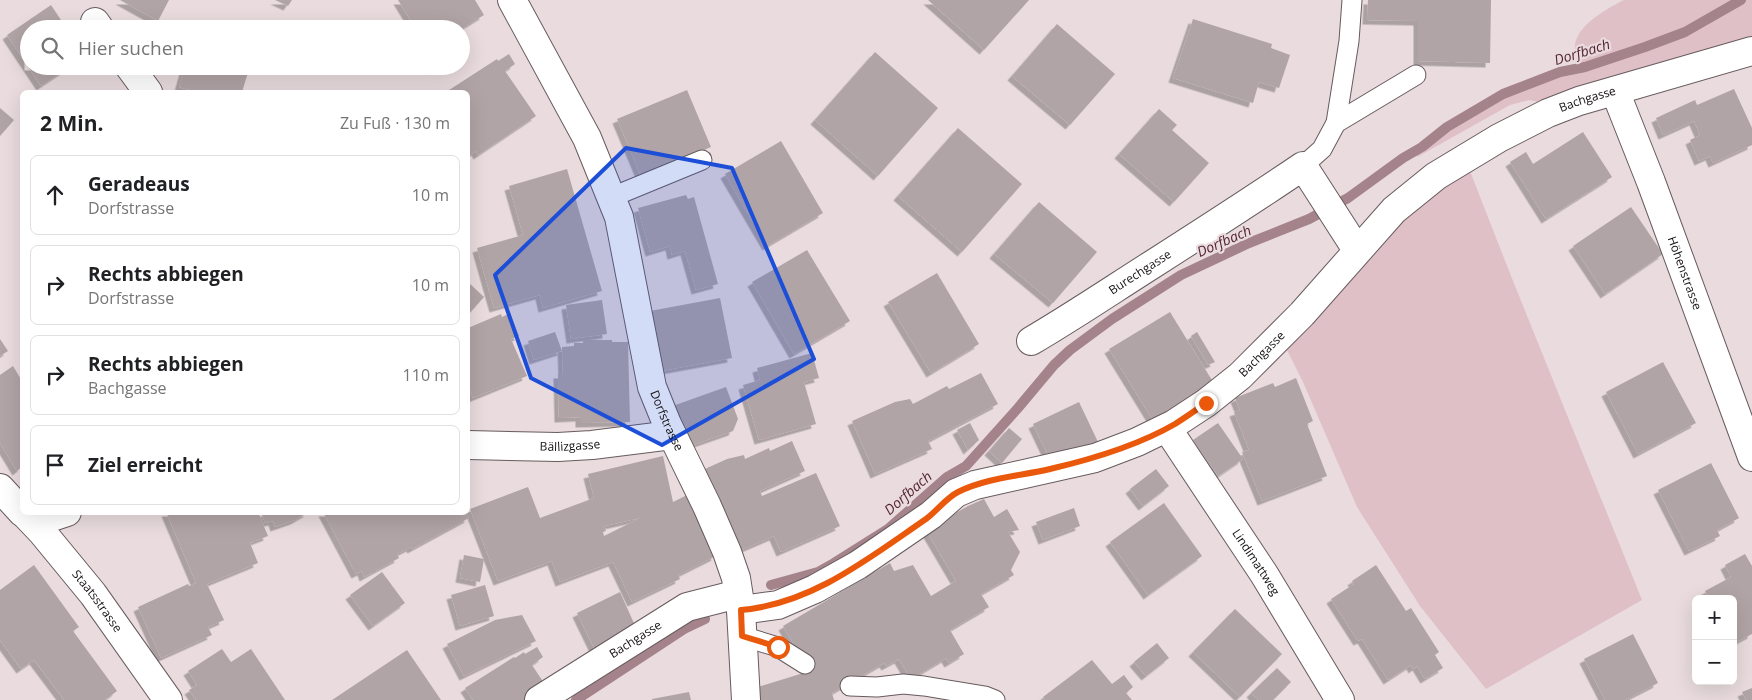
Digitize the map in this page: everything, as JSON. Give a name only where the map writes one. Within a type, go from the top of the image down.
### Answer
[{"type":"street","name":"Dorfstrasse","points":[[512,0],[587,138],[619,217],[652,387],[672,436],[728,552],[736,578],[746,700]]},
{"type":"street","name":"Bachgasse","points":[[539,700],[687,607],[740,613],[778,605],[815,590],[858,565],[931,515],[956,493],[975,485],[1095,458],[1167,428],[1206,403],[1240,376],[1302,314],[1394,210],[1436,176],[1548,113],[1579,101],[1752,51]]},
{"type":"street","points":[[136,75],[147,90]]},
{"type":"street","name":"Höhenstrasse","points":[[1615,91],[1651,182],[1752,457]]},
{"type":"street","points":[[1309,176],[1357,250]]},
{"type":"street","name":"Burechgasse","points":[[1031,341],[1075,315],[1243,207],[1309,176]]},
{"type":"street","name":"Lindimattweg","points":[[1167,428],[1264,574],[1340,700]]},
{"type":"street","name":"Bällizgasse","points":[[470,445],[558,447],[672,436]]},
{"type":"street","name":"Staatsstrasse","points":[[0,488],[20,509]]},
{"type":"street","name":"Staatsstrasse","points":[[27,516],[93,594],[164,699]]},
{"type":"lane","name":"Burechgasse","points":[[1309,176],[1336,123],[1350,41],[1352,0]]},
{"type":"lane","points":[[1336,123],[1416,75]]},
{"type":"lane","points":[[612,197],[702,160]]},
{"type":"lane","points":[[740,613],[778,647],[805,664]]},
{"type":"lane","points":[[850,686],[877,687],[903,684],[924,686],[985,696],[995,700]]},
{"type":"highlighted area","points":[[626,148],[732,168],[814,359],[662,445],[531,378],[495,275]]},
{"type":"shaded area","points":[[1624,0],[1752,0],[1752,51],[1548,113],[1539,102],[1529,100],[1510,105],[1419,156],[1403,158],[1462,118],[1493,100],[1542,78],[1576,69],[1575,45],[1581,31],[1594,18]]},
{"type":"shaded area","points":[[1465,158],[1530,325],[1642,600],[1486,689],[1420,606],[1357,507],[1303,382],[1280,336]]},
{"type":"building","points":[[120,0],[169,0],[159,20]]},
{"type":"building","points":[[275,0],[292,0],[288,6]]},
{"type":"building","points":[[398,0],[475,0],[484,15],[470,24],[470,20],[410,20]]},
{"type":"building","points":[[928,0],[1029,0],[984,50]]},
{"type":"building","points":[[1368,0],[1491,0],[1490,63],[1418,61],[1418,21],[1367,20]]},
{"type":"building","points":[[51,5],[61,20],[29,20]]},
{"type":"building","points":[[1193,19],[1272,44],[1271,48],[1290,55],[1279,88],[1259,82],[1253,103],[1173,78]]},
{"type":"building","points":[[1057,24],[1115,74],[1070,125],[1012,76]]},
{"type":"building","points":[[20,26],[20,54],[7,35]]},
{"type":"building","points":[[875,52],[938,108],[878,176],[815,120]]},
{"type":"building","points":[[509,54],[515,64],[505,71],[536,116],[478,155],[476,151],[470,155],[470,90],[449,90],[497,59],[498,61]]},
{"type":"building","points":[[34,75],[58,75],[41,86]]},
{"type":"building","points":[[182,75],[247,75],[243,90],[190,90],[179,87]]},
{"type":"building","points":[[1734,89],[1752,128],[1752,145],[1713,163],[1710,156],[1699,161],[1690,140],[1700,135],[1694,121],[1663,135],[1656,118],[1695,100],[1697,105]]},
{"type":"building","points":[[687,90],[711,147],[641,176],[617,119]]},
{"type":"building","points":[[0,108],[14,120],[0,136]]},
{"type":"building","points":[[1159,109],[1177,125],[1172,130],[1209,163],[1174,202],[1119,154]]},
{"type":"building","points":[[958,128],[1022,184],[962,252],[898,196]]},
{"type":"building","points":[[1583,132],[1612,177],[1546,219],[1510,162],[1526,152],[1533,164]]},
{"type":"building","points":[[781,141],[823,213],[767,246],[725,174]]},
{"type":"building","points":[[567,169],[602,291],[543,308],[540,295],[494,308],[477,248],[523,235],[509,186]]},
{"type":"building","points":[[686,195],[688,199],[694,197],[718,284],[696,290],[685,251],[672,255],[670,246],[650,252],[638,208]]},
{"type":"building","points":[[1039,202],[1097,252],[1053,303],[994,254]]},
{"type":"building","points":[[1631,207],[1663,254],[1605,294],[1573,246]]},
{"type":"building","points":[[807,250],[850,321],[794,354],[752,282]]},
{"type":"building","points":[[937,273],[979,344],[931,373],[888,302]]},
{"type":"building","points":[[470,284],[484,297],[470,313]]},
{"type":"building","points":[[720,298],[732,358],[661,371],[650,311]]},
{"type":"building","points":[[602,300],[607,334],[571,339],[566,305]]},
{"type":"building","points":[[1170,312],[1218,390],[1157,427],[1109,349]]},
{"type":"building","points":[[510,313],[519,336],[511,339],[527,376],[473,398],[470,390],[470,327],[501,314],[502,317]]},
{"type":"building","points":[[555,332],[562,351],[534,360],[528,341]]},
{"type":"building","points":[[1197,332],[1215,362],[1208,365],[1191,336]]},
{"type":"building","points":[[0,339],[8,351],[0,356]]},
{"type":"building","points":[[583,340],[628,342],[630,422],[580,423],[580,417],[559,418],[558,374],[563,374],[562,347],[574,346],[574,343],[583,343]]},
{"type":"building","points":[[812,353],[819,378],[804,382],[816,424],[759,440],[743,385],[760,380],[757,368]]},
{"type":"building","points":[[1663,362],[1696,423],[1638,454],[1606,392]]},
{"type":"building","points":[[13,366],[20,378],[20,469],[17,471],[0,443],[0,375]]},
{"type":"building","points":[[981,373],[998,404],[928,441],[932,449],[875,474],[852,421],[895,402],[910,399],[913,404],[947,386],[949,389]]},
{"type":"building","points":[[1296,378],[1313,421],[1307,424],[1327,476],[1262,501],[1242,452],[1249,450],[1234,412],[1240,410],[1235,398],[1273,383],[1275,387]]},
{"type":"building","points":[[726,387],[738,419],[733,431],[690,446],[667,408]]},
{"type":"building","points":[[1079,402],[1098,442],[1052,464],[1033,424]]},
{"type":"building","points":[[970,423],[979,440],[968,450],[957,430]]},
{"type":"building","points":[[1218,423],[1243,459],[1218,476],[1193,440]]},
{"type":"building","points":[[1009,428],[1022,439],[1002,463],[989,451]]},
{"type":"building","points":[[792,441],[805,471],[760,491],[762,496],[816,473],[840,526],[781,552],[774,536],[732,554],[696,473],[727,459],[744,455],[745,459],[769,448],[770,451]]},
{"type":"building","points":[[663,456],[673,502],[687,495],[716,556],[678,575],[680,579],[632,602],[613,562],[560,582],[552,561],[498,581],[470,509],[528,487],[540,518],[594,498],[588,474]],"holes":[[[640,518],[604,536],[603,532],[606,531],[604,526]]]},
{"type":"building","points":[[1711,463],[1739,518],[1717,530],[1720,536],[1689,551],[1658,490]]},
{"type":"building","points":[[1156,469],[1169,486],[1143,506],[1130,489]]},
{"type":"building","points":[[984,499],[994,517],[1007,509],[1019,530],[1008,532],[1020,552],[1011,570],[1014,575],[981,594],[989,607],[950,630],[964,654],[949,663],[946,658],[911,679],[899,659],[886,666],[884,663],[832,693],[834,700],[751,700],[748,690],[810,671],[783,626],[890,563],[894,571],[913,565],[931,596],[956,581],[926,530]]},
{"type":"building","points":[[1164,503],[1202,556],[1148,595],[1110,542]]},
{"type":"building","points":[[1074,508],[1080,526],[1043,540],[1036,522]]},
{"type":"building","points":[[167,515],[259,515],[268,536],[250,543],[258,563],[207,584],[224,620],[208,627],[212,635],[161,658],[138,607],[188,584],[189,586],[196,583]]},
{"type":"building","points":[[262,515],[304,515],[275,527],[273,521],[265,523]]},
{"type":"building","points":[[325,515],[468,515],[469,518],[412,549],[411,547],[397,554],[399,558],[364,577],[362,571],[356,574]]},
{"type":"building","points":[[1745,554],[1752,566],[1752,634],[1737,642],[1737,595],[1707,595],[1705,591],[1731,577],[1725,565]]},
{"type":"building","points":[[464,555],[484,559],[480,582],[460,578]]},
{"type":"building","points":[[34,565],[79,627],[73,631],[117,691],[105,700],[64,700],[34,660],[21,669],[0,640],[0,590]]},
{"type":"building","points":[[1376,565],[1406,611],[1411,608],[1439,652],[1435,655],[1443,668],[1425,679],[1417,666],[1413,669],[1411,665],[1388,680],[1362,639],[1358,641],[1331,599],[1354,584],[1352,581]]},
{"type":"building","points":[[382,572],[405,603],[373,626],[350,595]]},
{"type":"building","points":[[485,585],[494,616],[460,626],[451,595]]},
{"type":"building","points":[[620,592],[637,630],[595,650],[577,613]]},
{"type":"building","points":[[1235,609],[1282,654],[1240,697],[1193,652]]},
{"type":"building","points":[[522,615],[536,641],[464,676],[447,644],[495,620]]},
{"type":"building","points":[[1633,634],[1658,683],[1625,700],[1605,700],[1584,659]]},
{"type":"building","points":[[1157,643],[1169,658],[1146,676],[1134,662]]},
{"type":"building","points":[[537,647],[543,657],[532,665],[544,683],[537,691],[524,700],[473,700],[465,688],[514,657],[524,652],[525,654]]},
{"type":"building","points":[[222,649],[231,662],[251,649],[285,700],[196,700],[189,690],[197,685],[188,671]]},
{"type":"building","points":[[407,650],[441,700],[332,700]]},
{"type":"building","points":[[1092,660],[1112,684],[1124,675],[1133,687],[1126,693],[1132,700],[1045,700],[1043,697]]},
{"type":"building","points":[[1277,668],[1291,682],[1273,700],[1258,700],[1251,693]]},
{"type":"building","points":[[1752,688],[1752,700],[1746,700],[1742,692]]},
{"type":"building","points":[[689,692],[691,700],[652,700],[652,699]]},
{"type":"waterway","name":"Dorfbach","points":[[771,585],[818,572],[888,529],[947,477],[966,466],[1054,365],[1070,350],[1112,319],[1181,275],[1249,243],[1309,219],[1348,198],[1403,158],[1422,147],[1447,127],[1503,94],[1560,72],[1585,67],[1685,32],[1741,0]]},
{"type":"waterway","name":"Dorfbach","points":[[576,700],[684,629],[705,619]]},
{"type":"route","points":[[778,647],[764,641],[742,636],[741,610],[778,605],[815,590],[858,565],[931,515],[956,493],[975,485],[1095,458],[1137,442],[1168,427],[1206,403]]}]
